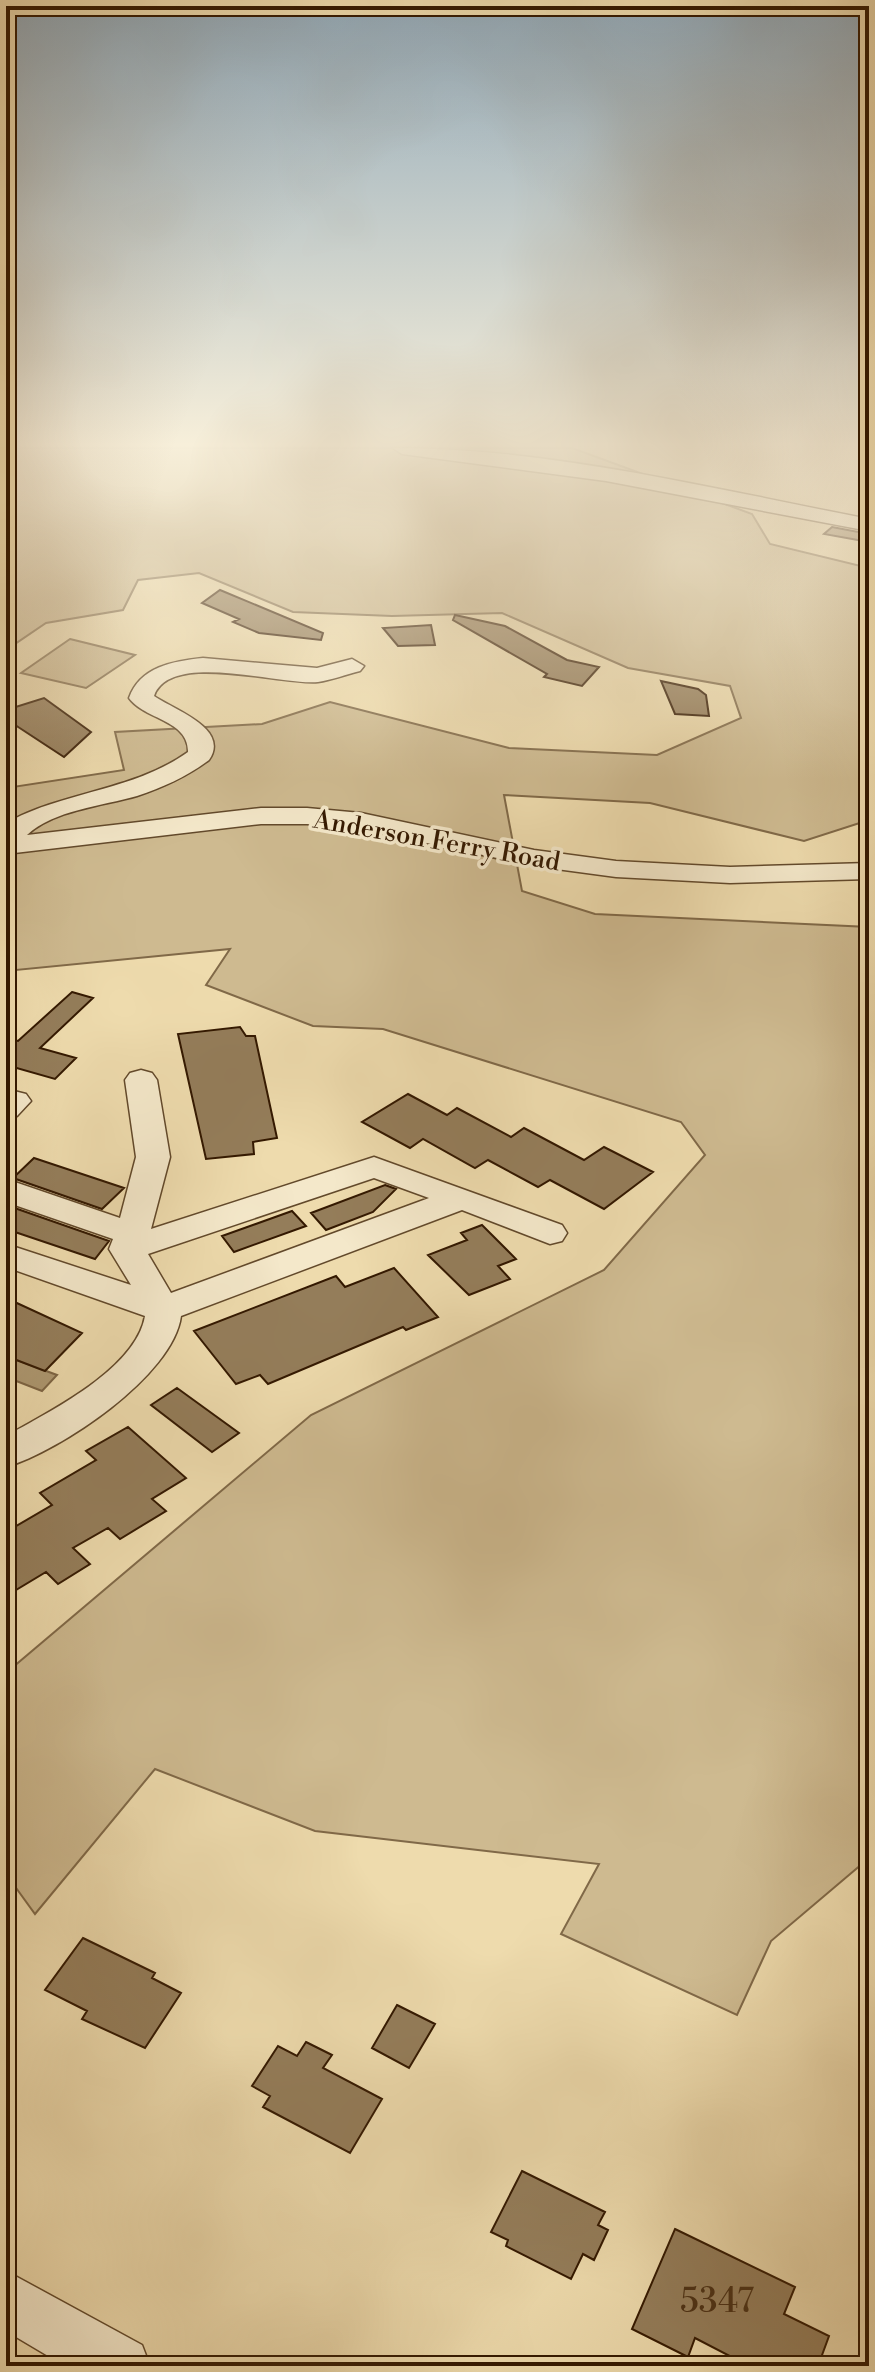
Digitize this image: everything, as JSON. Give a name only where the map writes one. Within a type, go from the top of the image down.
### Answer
[{"type":"street","points":[[6,843],[25,823],[158,783],[200,755],[199,736],[189,725],[151,707],[141,698],[151,681],[186,667],[203,665],[317,675],[352,666]]},
{"type":"street","name":"Anderson Ferry Road","points":[[6,843],[261,816],[307,816],[361,821],[534,858],[616,869],[730,875],[869,871]]},
{"type":"street","points":[[6,1453],[95,1402],[125,1378],[157,1334],[163,1320],[163,1309],[130,1242],[148,1186],[153,1157],[141,1080]]},
{"type":"street","points":[[6,1099],[15,1101],[6,1109]]},
{"type":"street","points":[[6,1190],[130,1242],[374,1167],[550,1233]]},
{"type":"street","points":[[6,1255],[163,1309],[462,1198]]},
{"type":"street","points":[[6,2299],[121,2366]]},
{"type":"shaded area","points":[[6,559],[831,559],[869,568],[869,820],[804,841],[650,803],[504,795],[522,891],[595,914],[869,927],[869,1858],[771,1941],[737,2015],[561,1934],[599,1864],[315,1831],[155,1769],[35,1914],[6,1874],[6,1673],[311,1415],[604,1270],[705,1155],[681,1122],[383,1029],[313,1026],[206,985],[230,949],[6,971],[6,788],[124,770],[115,732],[262,724],[330,702],[509,748],[657,755],[741,718],[730,686],[628,668],[502,613],[392,616],[293,612],[199,573],[138,580],[123,610],[46,623],[6,650]]},
{"type":"shaded area","points":[[70,639],[135,655],[86,688],[21,673]]},
{"type":"shaded area","points":[[14,1359],[57,1375],[42,1391],[6,1377],[6,1367]]},
{"type":"building","points":[[220,590],[323,633],[321,640],[259,633],[233,622],[239,619],[202,603]]},
{"type":"building","points":[[455,615],[505,626],[567,660],[599,667],[582,686],[544,677],[547,674],[453,620]]},
{"type":"building","points":[[431,625],[435,645],[398,646],[383,628]]},
{"type":"building","points":[[661,681],[698,689],[706,695],[709,716],[675,714]]},
{"type":"building","points":[[44,698],[91,732],[64,757],[6,719],[6,710]]},
{"type":"building","points":[[72,992],[93,998],[40,1048],[76,1058],[55,1079],[6,1065],[6,1038],[18,1041]]},
{"type":"building","points":[[240,1027],[246,1036],[255,1036],[277,1138],[253,1142],[254,1154],[206,1159],[178,1034]]},
{"type":"building","points":[[408,1094],[447,1115],[457,1108],[511,1137],[524,1128],[584,1160],[604,1147],[653,1172],[604,1209],[550,1180],[538,1187],[488,1160],[475,1168],[423,1139],[410,1148],[362,1122]]},
{"type":"building","points":[[34,1158],[124,1188],[102,1209],[13,1178]]},
{"type":"building","points":[[385,1185],[396,1189],[373,1212],[326,1230],[311,1213]]},
{"type":"building","points":[[6,1205],[109,1241],[95,1259],[6,1229]]},
{"type":"building","points":[[292,1211],[306,1226],[234,1252],[222,1236]]},
{"type":"building","points":[[482,1225],[516,1259],[498,1266],[510,1279],[469,1295],[428,1255],[467,1240],[461,1233]]},
{"type":"building","points":[[394,1268],[438,1317],[406,1330],[403,1327],[268,1384],[260,1375],[236,1384],[194,1331],[336,1276],[345,1287]]},
{"type":"building","points":[[6,1298],[82,1333],[45,1371],[6,1356]]},
{"type":"building","points":[[177,1388],[239,1433],[212,1452],[151,1405]]},
{"type":"building","points":[[128,1427],[186,1478],[152,1499],[166,1511],[120,1539],[108,1528],[73,1548],[90,1564],[58,1584],[46,1572],[6,1596],[6,1532],[52,1505],[40,1493],[96,1460],[86,1451]]},
{"type":"building","points":[[83,1938],[155,1973],[152,1978],[181,1993],[145,2048],[82,2019],[87,2011],[45,1990]]},
{"type":"building","points":[[397,2005],[435,2024],[409,2068],[372,2048]]},
{"type":"building","points":[[306,2042],[332,2055],[323,2068],[382,2099],[350,2153],[263,2107],[270,2096],[252,2086],[278,2046],[297,2056]]},
{"type":"building","points":[[522,2171],[605,2212],[598,2225],[608,2230],[594,2260],[583,2254],[571,2279],[506,2246],[508,2240],[491,2232]]},
{"type":"building","points":[[675,2229],[795,2287],[784,2314],[829,2336],[818,2366],[759,2366],[745,2359],[743,2363],[695,2338],[688,2357],[632,2329]]}]
